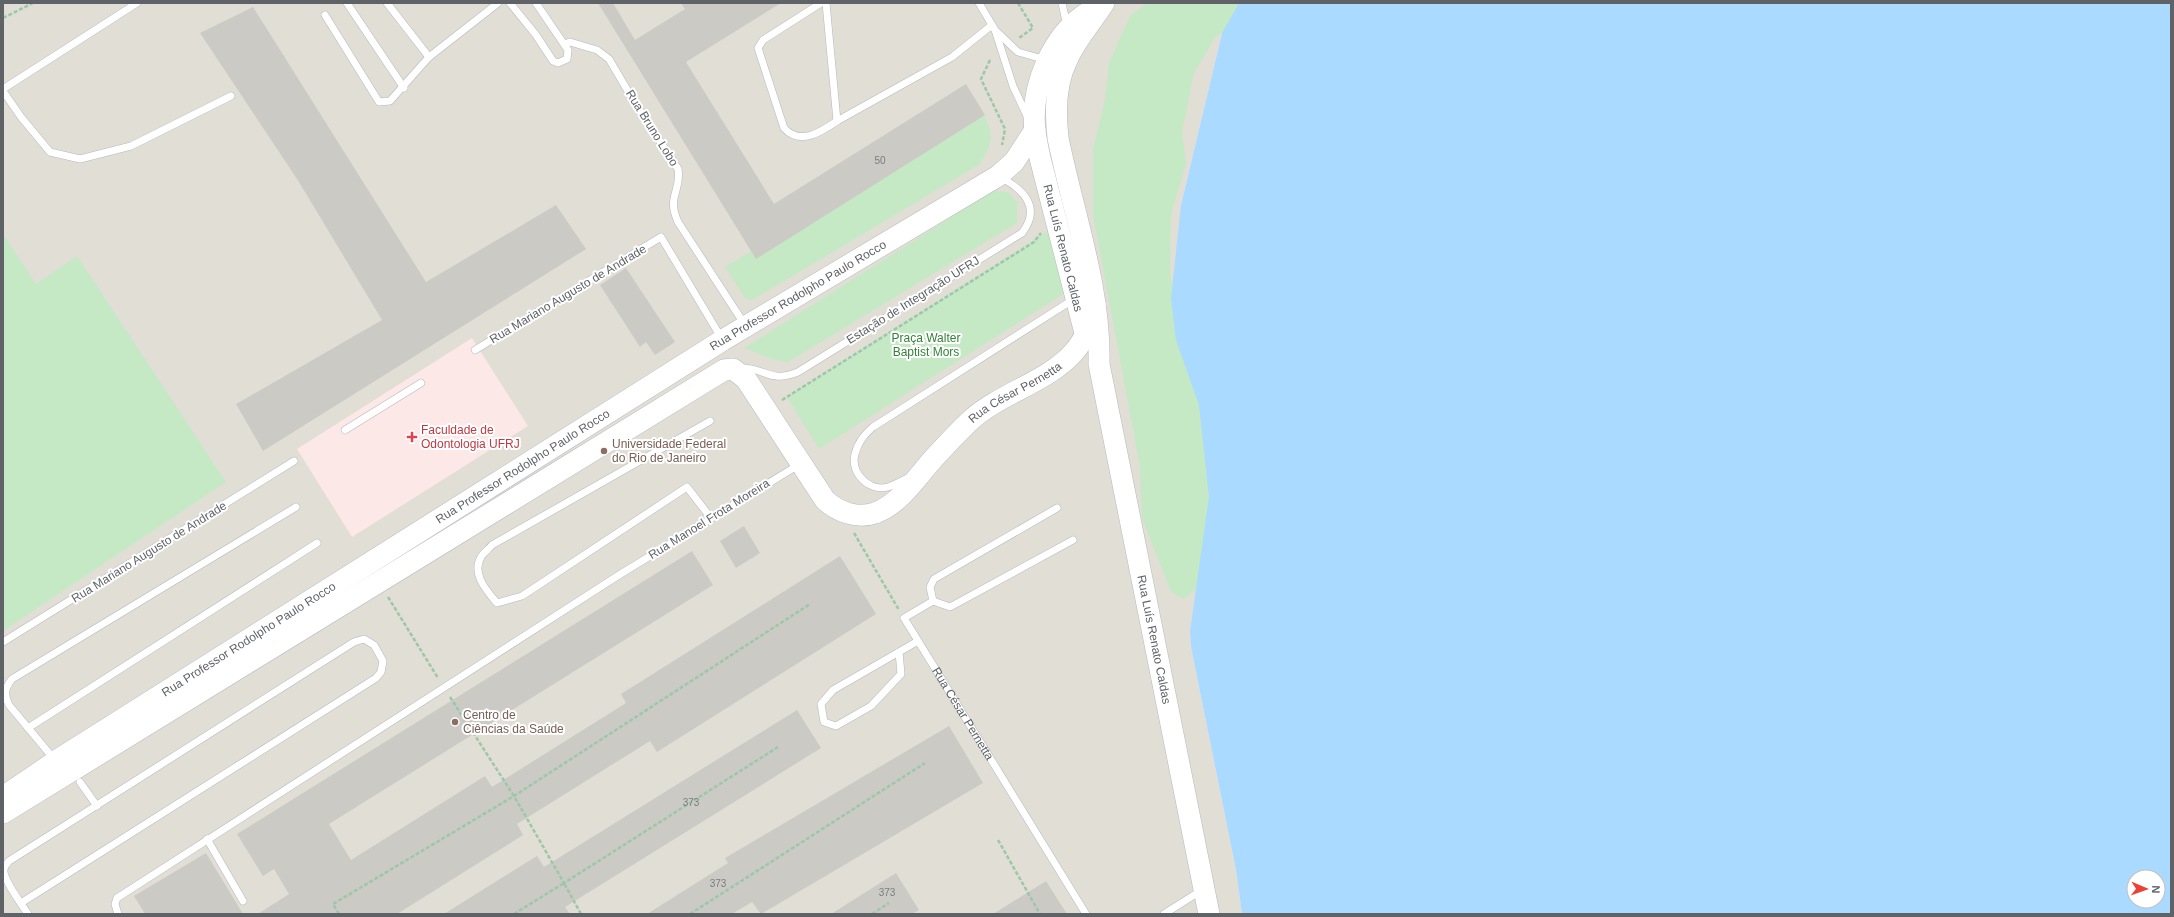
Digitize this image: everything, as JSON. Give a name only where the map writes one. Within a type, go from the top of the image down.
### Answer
[{"type":"street","points":[[1035,128],[1039,86],[1048,61],[1068,29],[1084,14],[1103,3]]},
{"type":"street","name":"Rua Luís Renato Caldas","points":[[1103,3],[1068,56],[1059,85],[1056,118],[1086,301],[1085,335],[1099,364],[1209,914]]},
{"type":"street","name":"Rua Luís Renato Caldas","points":[[1035,128],[1040,158],[1100,346],[1099,364]]},
{"type":"street","name":"Rua Professor Rodolpho Paulo Rocco","points":[[3,797],[56,761],[723,340],[998,176],[1014,162],[1035,128]]},
{"type":"street","name":"Rua César Pernetta","points":[[732,369],[746,379],[800,464],[825,500],[842,512],[865,515],[886,508],[895,502],[972,419],[994,403],[1064,362],[1074,352],[1085,335]]},
{"type":"street","name":"Rua Professor Rodolpho Paulo Rocco","points":[[3,813],[724,370],[732,369]]},
{"type":"lane","points":[[137,3],[3,90],[21,117],[50,152],[80,159],[131,146],[231,96]]},
{"type":"lane","points":[[347,3],[404,88]]},
{"type":"lane","points":[[387,3],[429,58]]},
{"type":"lane","points":[[325,15],[379,102],[390,101],[404,88],[429,58],[498,3]]},
{"type":"lane","points":[[510,3],[536,35],[550,58],[555,62],[562,63],[568,56],[568,50],[538,4]]},
{"type":"lane","points":[[821,3],[759,44],[759,54],[784,128],[789,134],[808,136],[819,133],[837,121],[952,57],[994,28]]},
{"type":"lane","points":[[826,3],[837,121]]},
{"type":"lane","name":"Rua Luís Renato Caldas","points":[[979,3],[994,28],[1013,86],[1027,117],[1035,128]]},
{"type":"lane","points":[[1062,3],[1068,29]]},
{"type":"lane","name":"Rua Luís Renato Caldas","points":[[994,28],[1018,52],[1048,61]]},
{"type":"lane","name":"Rua Bruno Lobo","points":[[564,44],[570,42],[593,48],[602,52],[609,59],[635,104],[678,169],[679,174],[673,205],[678,222],[746,326]]},
{"type":"lane","name":"Estação de Integração UFRJ","points":[[732,369],[747,368],[774,377],[787,376],[798,372],[1022,233],[1028,226],[1028,200],[1023,192],[1014,184],[998,176]]},
{"type":"lane","name":"Rua Mariano Augusto de Andrade","points":[[475,350],[661,237],[723,340]]},
{"type":"lane","points":[[924,469],[893,485],[878,487],[868,484],[862,479],[854,463],[854,455],[863,436],[873,427],[1086,301]]},
{"type":"lane","points":[[345,430],[421,383]]},
{"type":"lane","points":[[710,421],[492,545],[480,557],[477,570],[483,587],[497,603],[522,596],[686,487],[710,518]]},
{"type":"lane","name":"Rua Mariano Augusto de Andrade","points":[[3,642],[294,462]]},
{"type":"lane","name":"Rua Manoel Frota Moreira","points":[[118,914],[115,904],[117,898],[444,686],[710,518],[800,464]]},
{"type":"lane","points":[[56,761],[9,705],[5,695],[5,687],[12,679],[296,507]]},
{"type":"lane","points":[[932,601],[930,587],[934,579],[1057,508]]},
{"type":"lane","points":[[904,618],[932,601],[950,607],[1073,540]]},
{"type":"lane","points":[[28,728],[317,543]]},
{"type":"lane","name":"Rua César Pernetta","points":[[904,618],[1086,914]]},
{"type":"lane","points":[[21,903],[376,678],[381,672],[383,661],[374,645],[364,639],[354,642],[97,806],[9,860],[4,868],[4,872],[21,903],[28,914]]},
{"type":"lane","points":[[899,652],[901,674],[871,706],[836,726],[824,722],[821,704],[833,690],[918,641]]},
{"type":"lane","points":[[80,782],[97,806]]},
{"type":"lane","points":[[207,839],[243,901]]},
{"type":"lane","points":[[1164,914],[1204,888]]},
{"type":"path","points":[[3,18],[33,3]]},
{"type":"path","points":[[1011,44],[1033,28],[1018,3]]},
{"type":"path","points":[[990,60],[981,80],[1005,128],[1001,147]]},
{"type":"path","points":[[842,512],[904,618]]},
{"type":"path","points":[[390,602],[514,796],[581,914]]},
{"type":"path","points":[[339,914],[333,904],[514,796],[810,604]]},
{"type":"path","points":[[514,914],[778,747]]},
{"type":"path","points":[[690,914],[925,763]]},
{"type":"path","points":[[998,840],[1040,914]]},
{"type":"path","points":[[872,914],[889,903]]},
{"type":"shaded area","name":"Universidade Federal do Rio de Janeiro","points":[[3,3],[1239,3],[1222,33],[1181,205],[1201,563],[1190,631],[1191,647],[1236,870],[1242,914],[3,914]]},
{"type":"shaded area","name":"Faculdade de Odontologia UFRJ","points":[[472,338],[528,426],[352,537],[297,449]]},
{"type":"green space","points":[[1147,3],[1286,3],[1215,37],[1194,73],[1182,133],[1186,163],[1171,214],[1170,271],[1178,317],[1215,419],[1204,581],[1184,599],[1171,592],[1142,518],[1140,467],[1093,214],[1093,150],[1105,99],[1109,63],[1130,16]]},
{"type":"green space","points":[[982,111],[989,127],[991,138],[988,149],[980,164],[752,300],[745,298],[725,267]]},
{"type":"green space","name":"Praça Walter Baptist Mors","points":[[993,191],[1008,192],[1017,202],[1017,223],[788,362],[775,360],[744,348]]},
{"type":"green space","name":"Praça Walter Baptist Mors","points":[[1053,228],[1065,293],[819,449],[787,397]]},
{"type":"green space","points":[[3,234],[36,284],[77,256],[226,482],[3,631]]},
{"type":"water","points":[[1239,3],[2171,3],[2171,914],[1242,914],[1236,870],[1191,647],[1190,631],[1209,497],[1199,405],[1176,340],[1171,299],[1181,205],[1222,33]]},
{"type":"building","points":[[598,3],[613,3],[635,40],[685,9],[681,3],[781,3],[686,62],[774,204],[966,84],[985,115],[756,259]]},
{"type":"building","points":[[253,7],[426,282],[556,205],[586,249],[263,451],[236,404],[382,320],[299,182],[200,33]]},
{"type":"building","points":[[626,268],[675,342],[655,355],[646,342],[640,347],[600,285]]},
{"type":"building","points":[[744,526],[760,553],[736,568],[720,541]]},
{"type":"building","name":"Centro de Ciências da Saúde","points":[[692,551],[713,585],[329,824],[351,860],[485,776],[492,787],[626,703],[621,694],[840,556],[876,614],[657,752],[650,741],[517,824],[523,835],[397,914],[258,914],[289,894],[274,869],[263,876],[237,834]]},
{"type":"building","points":[[797,710],[821,748],[565,907],[570,914],[444,914],[537,856],[544,867]]},
{"type":"building","points":[[949,726],[983,783],[761,914],[752,902],[732,914],[647,914],[728,863],[725,858]]},
{"type":"building","points":[[206,853],[243,914],[145,914],[134,896]]},
{"type":"building","points":[[896,873],[919,910],[912,914],[831,914]]},
{"type":"building","points":[[1046,881],[1067,914],[993,914]]},
{"type":"place","name":"Faculdade de Odontologia UFRJ","points":[[412,437]]},
{"type":"place","name":"Universidade Federal do Rio de Janeiro","points":[[604,451]]},
{"type":"place","name":"Centro de Ciências da Saúde","points":[[455,722]]}]
